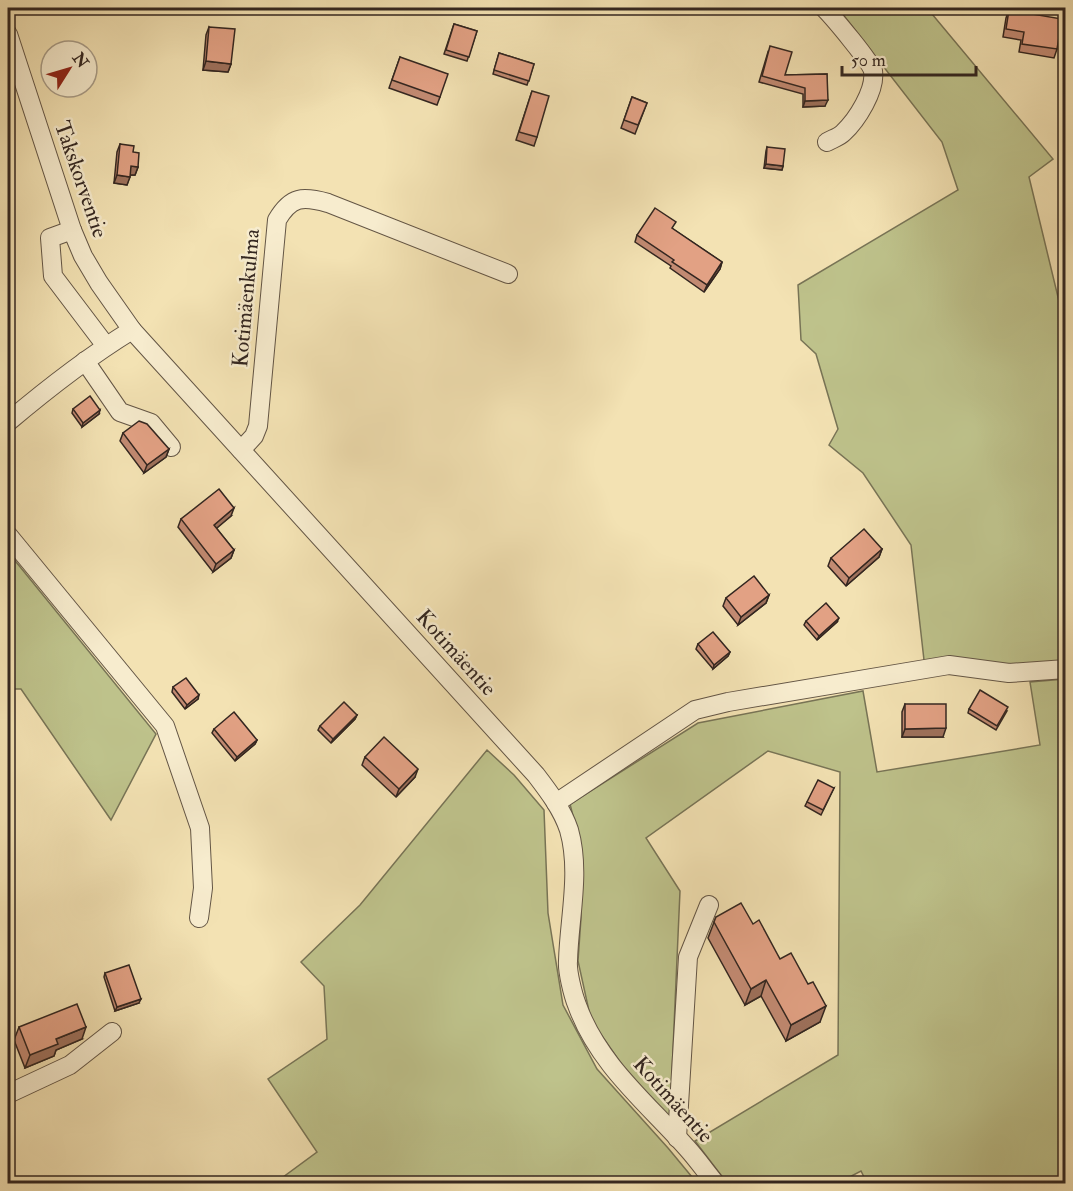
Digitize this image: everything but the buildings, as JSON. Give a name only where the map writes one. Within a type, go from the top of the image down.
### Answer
[{"type":"street","points":[[824,8],[836,20],[873,69],[872,86],[863,108],[843,134],[827,142]]},
{"type":"street","name":"Takskorventie","points":[[8,34],[72,230],[83,256],[99,283],[132,330]]},
{"type":"street","name":"Kotimäenkulma","points":[[241,450],[254,436],[258,426],[277,220],[283,210],[295,201],[309,198],[328,203],[508,274]]},
{"type":"street","points":[[72,230],[50,238],[53,276],[106,346]]},
{"type":"street","points":[[8,422],[49,387],[132,330]]},
{"type":"street","name":"Kotimäentie","points":[[132,330],[536,775],[556,803],[568,830],[573,855],[574,896],[567,963],[576,1004],[588,1030],[606,1059],[716,1184]]},
{"type":"street","points":[[85,361],[120,412],[151,423],[171,447]]},
{"type":"street","points":[[8,535],[165,726],[200,828],[203,888],[199,918]]},
{"type":"street","points":[[556,803],[695,710],[728,702],[949,665],[1009,673],[1065,669]]},
{"type":"street","points":[[677,1138],[688,957],[709,905]]},
{"type":"street","points":[[8,1094],[70,1065],[112,1032]]},
{"type":"green space","points":[[838,8],[927,8],[1053,159],[1029,177],[1065,326],[1065,660],[1009,666],[924,660],[911,545],[863,473],[829,445],[838,429],[816,354],[801,340],[798,285],[958,190],[942,142]]},
{"type":"green space","points":[[8,552],[156,734],[111,820],[21,689],[8,689]]},
{"type":"green space","points":[[1065,679],[1065,1183],[867,1183],[861,1171],[838,1183],[727,1183],[695,1141],[838,1055],[840,772],[768,751],[646,838],[680,891],[670,1117],[638,1088],[591,1020],[578,961],[581,918],[581,848],[570,804],[698,723],[863,691],[877,772],[1040,745],[1030,682]]},
{"type":"green space","points":[[487,750],[514,775],[544,810],[548,913],[563,1005],[597,1069],[697,1183],[275,1183],[317,1152],[268,1079],[327,1039],[324,986],[301,962],[360,905]]}]
